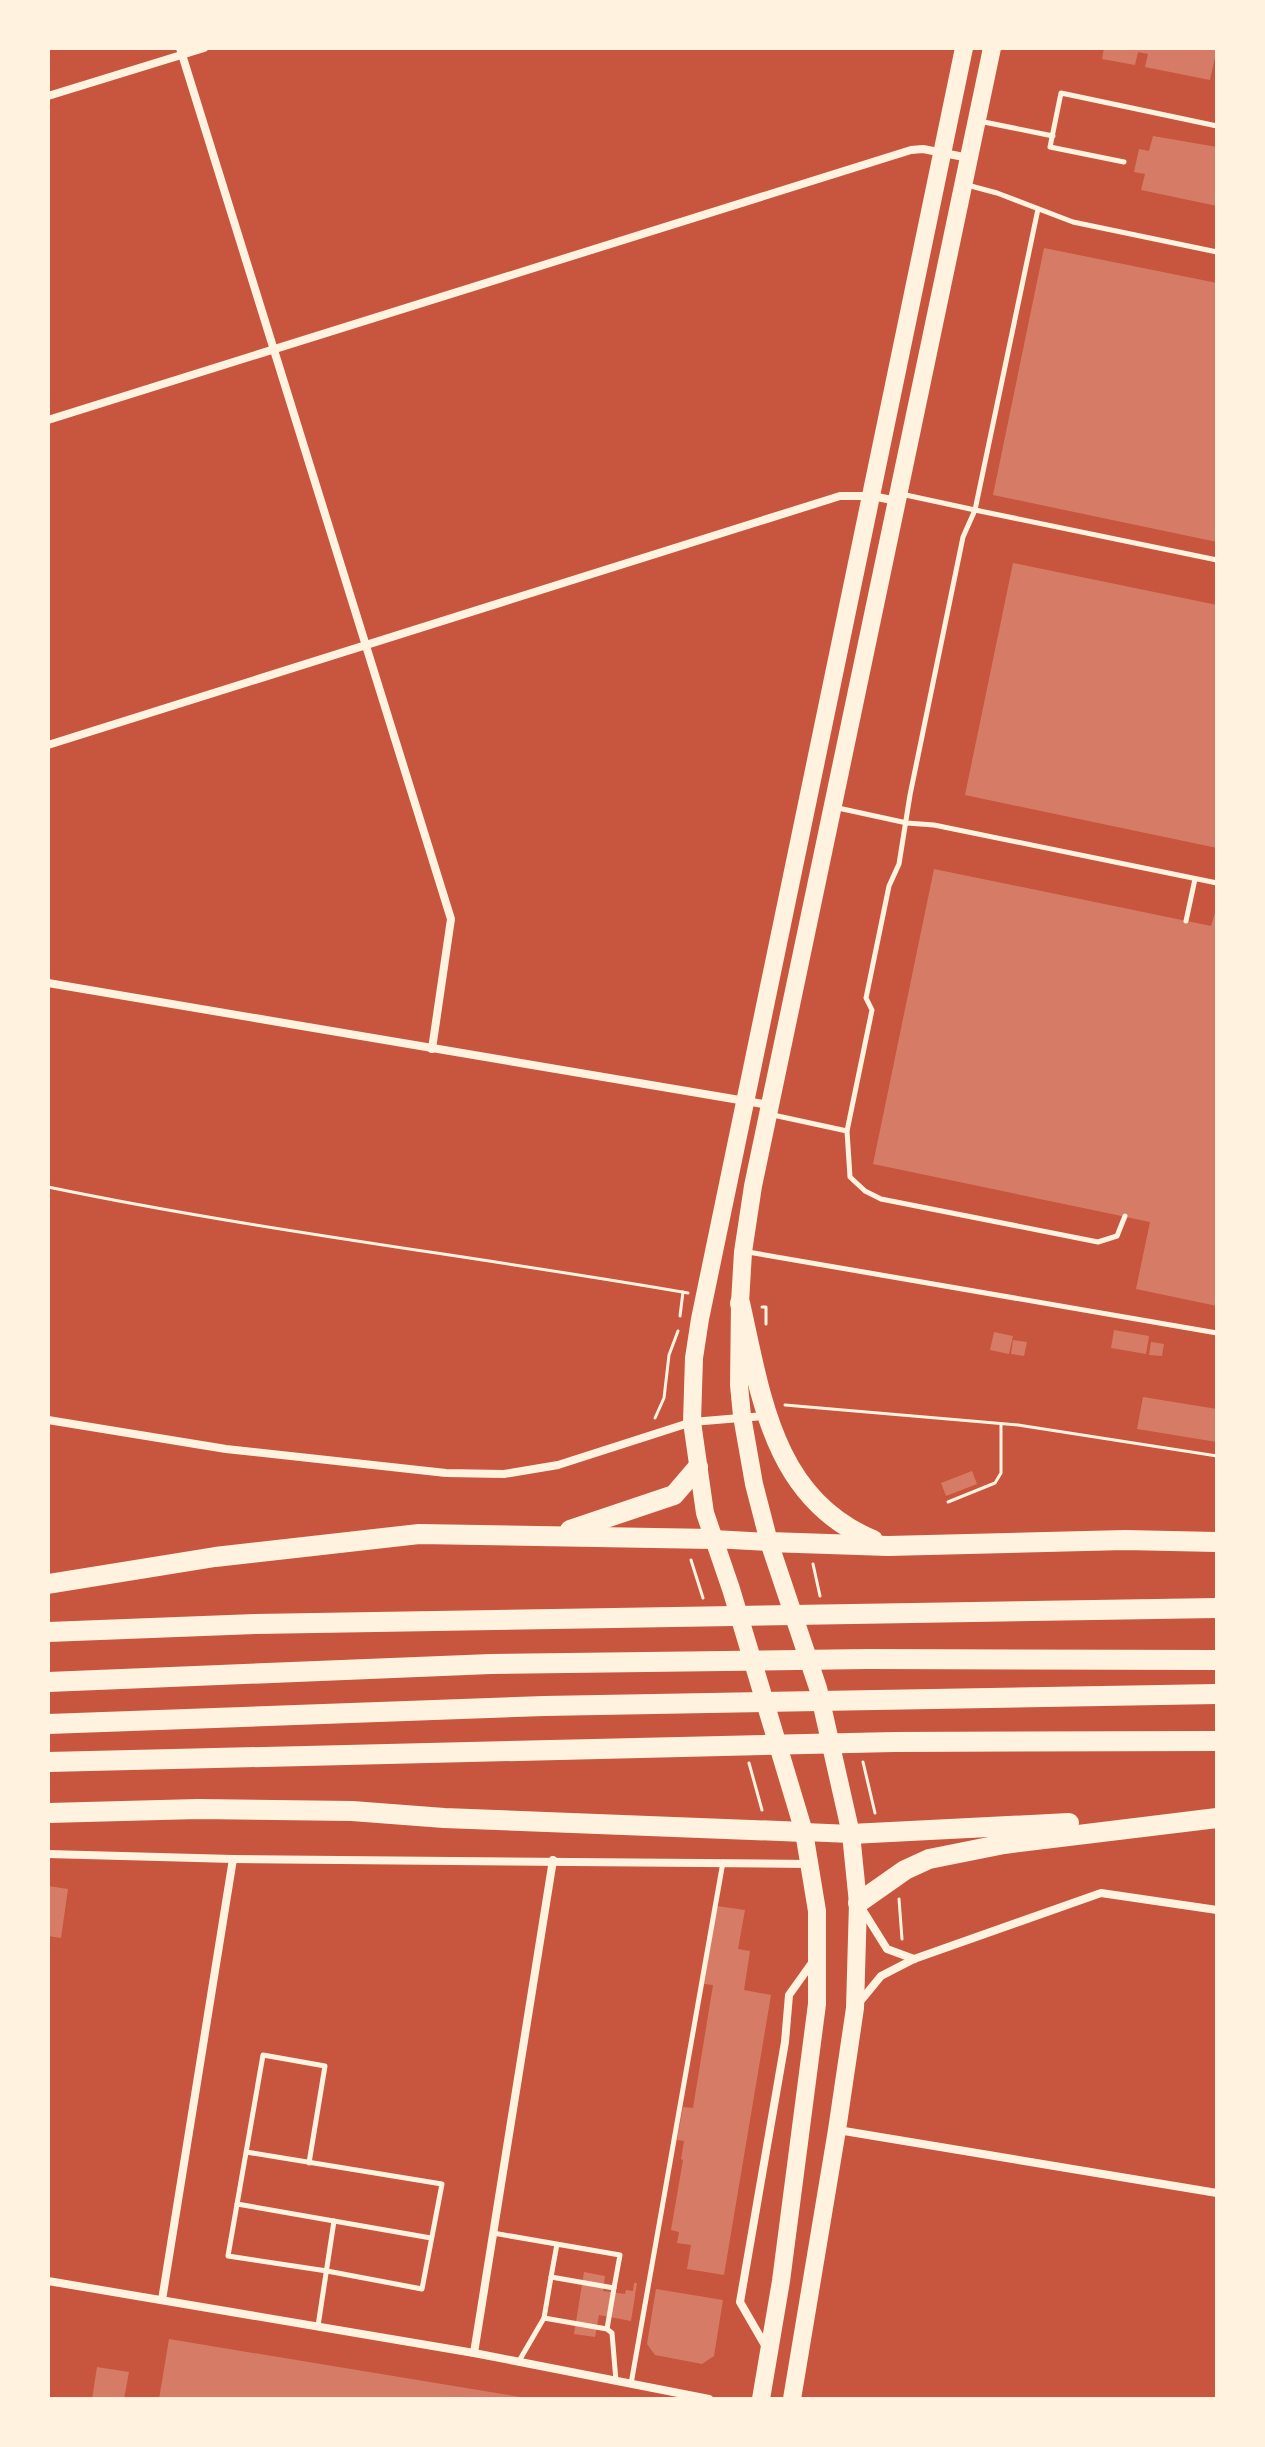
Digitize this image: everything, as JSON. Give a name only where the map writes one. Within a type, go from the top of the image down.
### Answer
[{"type":"highway","points":[[740,1303],[765,1416],[782,1456],[822,1508],[852,1532],[888,1546]]},
{"type":"highway","points":[[555,1535],[674,1495],[698,1467]]},
{"type":"highway","points":[[48,1584],[215,1557],[419,1534],[713,1539]]},
{"type":"highway","points":[[769,1542],[888,1546],[1094,1540],[1217,1542]]},
{"type":"highway","points":[[48,1632],[270,1624],[1217,1608]]},
{"type":"highway","points":[[48,1682],[491,1664],[868,1659],[1217,1660]]},
{"type":"highway","points":[[48,1724],[705,1702],[1217,1694]]},
{"type":"highway","points":[[48,1762],[894,1742],[1217,1741]]},
{"type":"highway","points":[[48,1813],[198,1809],[352,1811],[804,1832]]},
{"type":"highway","points":[[851,1834],[1217,1816]]},
{"type":"highway","points":[[858,1903],[905,1870],[929,1859],[1004,1844],[1217,1816]]},
{"type":"main road","points":[[761,2399],[781,2281],[817,2004],[817,1911],[804,1832],[705,1513],[692,1422],[694,1358],[964,48]]},
{"type":"main road","points":[[792,2399],[855,2008],[858,1903],[851,1834],[818,1688],[769,1542],[754,1484],[742,1416],[739,1372],[743,1252],[753,1186],[992,48]]},
{"type":"main road","points":[[713,1539],[769,1542]]},
{"type":"main road","points":[[804,1832],[851,1834]]},
{"type":"street","points":[[48,96],[181,51],[204,48]]},
{"type":"street","points":[[181,51],[451,919],[432,1049]]},
{"type":"street","points":[[48,420],[911,150],[969,158]]},
{"type":"street","points":[[48,745],[840,496],[898,497]]},
{"type":"street","points":[[48,983],[745,1100],[770,1110]]},
{"type":"street","points":[[48,1420],[226,1449],[446,1473],[504,1474],[558,1465],[692,1422],[765,1416]]},
{"type":"street","points":[[48,1854],[233,1859],[665,1860],[810,1864]]},
{"type":"street","points":[[162,2300],[233,1859]]},
{"type":"street","points":[[474,2353],[553,1860]]},
{"type":"street","points":[[855,2008],[881,1976],[914,1959],[1101,1893],[1217,1910]]},
{"type":"street","points":[[858,1903],[887,1949],[914,1959]]},
{"type":"street","points":[[769,2351],[740,2302],[785,2042],[789,1995],[817,1956]]},
{"type":"street","points":[[837,2130],[1217,2193]]},
{"type":"street","points":[[48,2281],[474,2353],[709,2399]]},
{"type":"lane","points":[[1124,162],[1050,147],[1061,93],[1217,126]]},
{"type":"lane","points":[[977,120],[1053,136]]},
{"type":"lane","points":[[964,184],[1073,222],[1217,252]]},
{"type":"lane","points":[[1038,209],[975,510],[963,537],[910,795],[899,864],[889,886],[866,998],[872,1010],[847,1131],[850,1177],[865,1191],[881,1199],[1098,1242],[1117,1236],[1125,1216]]},
{"type":"lane","points":[[898,497],[1217,560]]},
{"type":"lane","points":[[833,807],[1217,883]]},
{"type":"lane","points":[[1186,921],[1195,879]]},
{"type":"lane","points":[[770,1110],[847,1131]]},
{"type":"lane","points":[[743,1252],[1217,1333]]},
{"type":"lane","points":[[631,2384],[723,1861]]},
{"type":"lane","points":[[246,2152],[309,2163],[442,2184],[422,2289],[228,2256],[246,2152],[263,2055],[325,2066],[309,2163]]},
{"type":"lane","points":[[237,2204],[431,2238]]},
{"type":"lane","points":[[318,2326],[334,2221]]},
{"type":"lane","points":[[493,2233],[620,2255],[607,2329]]},
{"type":"lane","points":[[519,2362],[544,2318],[557,2244]]},
{"type":"lane","points":[[551,2277],[614,2288]]},
{"type":"lane","points":[[544,2318],[607,2329],[612,2333],[616,2381]]},
{"type":"path","points":[[48,1187],[243,1223],[514,1263],[705,1296]]},
{"type":"path","points":[[655,1418],[664,1398],[669,1355],[678,1331],[683,1292]]},
{"type":"path","points":[[740,1303],[766,1307],[765,1336]]},
{"type":"path","points":[[777,1396],[784,1405],[804,1408],[1001,1424],[1217,1456]]},
{"type":"path","points":[[948,1502],[995,1483],[1001,1473],[1001,1424]]},
{"type":"path","points":[[900,1902],[903,1946],[914,1959]]},
{"type":"building","points":[[1104,48],[1217,48],[1210,80],[1145,67],[1148,54],[1138,52],[1135,65],[1102,59]]},
{"type":"building","points":[[1153,136],[1217,147],[1217,206],[1141,190],[1145,174],[1134,172],[1139,149],[1149,151]]},
{"type":"building","points":[[1044,248],[1217,283],[1217,542],[993,495]]},
{"type":"building","points":[[1013,563],[1217,605],[1217,848],[965,795]]},
{"type":"building","points":[[934,869],[1211,926],[1217,906],[1217,1306],[1136,1289],[1150,1222],[873,1164]]},
{"type":"building","points":[[1114,1330],[1149,1336],[1146,1354],[1111,1348]]},
{"type":"building","points":[[994,1332],[1013,1336],[1009,1354],[990,1350]]},
{"type":"building","points":[[1013,1340],[1027,1342],[1024,1356],[1011,1354]]},
{"type":"building","points":[[1151,1342],[1164,1344],[1162,1356],[1149,1355]]},
{"type":"building","points":[[1143,1397],[1217,1409],[1217,1442],[1137,1429]]},
{"type":"building","points":[[972,1471],[977,1484],[946,1496],[941,1483]]},
{"type":"building","points":[[48,1886],[68,1889],[61,1938],[48,1936]]},
{"type":"building","points":[[717,1906],[745,1910],[738,1949],[750,1951],[744,1990],[771,1995],[724,2275],[687,2269],[691,2245],[677,2243],[679,2232],[671,2230],[683,2160],[684,2141],[677,2140],[683,2107],[693,2108],[713,1985],[704,1984]]},
{"type":"building","points":[[584,2272],[605,2276],[603,2291],[625,2294],[626,2290],[633,2291],[634,2283],[637,2283],[631,2321],[599,2315],[595,2337],[574,2334]]},
{"type":"building","points":[[656,2289],[723,2300],[714,2356],[702,2364],[655,2355],[647,2344]]},
{"type":"building","points":[[169,2339],[520,2397],[520,2399],[159,2399]]},
{"type":"building","points":[[97,2367],[129,2372],[124,2399],[92,2399]]}]
